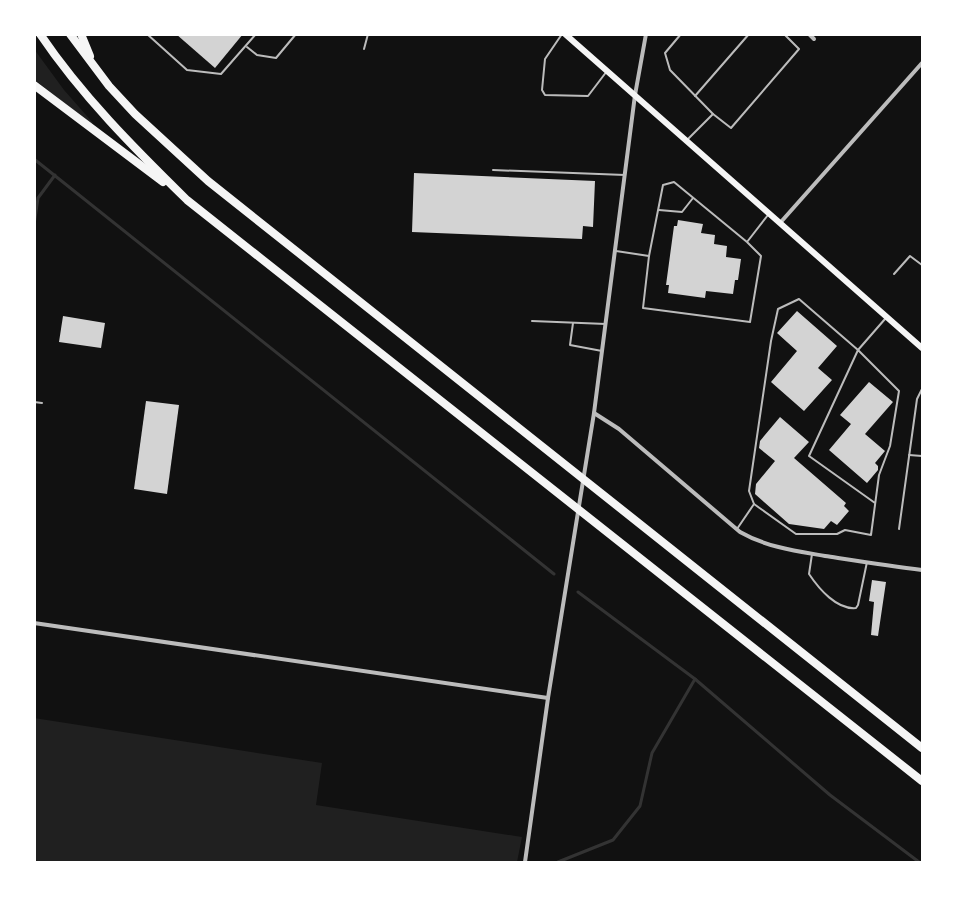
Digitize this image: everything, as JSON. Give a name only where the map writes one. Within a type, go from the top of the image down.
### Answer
[{"type":"highway","points":[[40,34],[71,77],[102,114],[187,200]]},
{"type":"highway","points":[[70,34],[135,114],[208,181],[922,748]]},
{"type":"highway","points":[[81,34],[96,68]]},
{"type":"highway","points":[[34,85],[187,200],[547,482],[922,781]]},
{"type":"main road","points":[[566,35],[922,348]]},
{"type":"street","points":[[525,862],[548,698],[594,413],[635,95],[646,34]]},
{"type":"street","points":[[809,34],[814,39]]},
{"type":"street","points":[[780,222],[922,63]]},
{"type":"street","points":[[594,413],[619,429],[737,529],[766,545],[922,570]]},
{"type":"street","points":[[34,623],[548,698]]},
{"type":"lane","points":[[147,34],[187,69],[221,74],[256,34]]},
{"type":"lane","points":[[246,46],[257,54],[276,58],[296,34]]},
{"type":"lane","points":[[364,49],[368,34]]},
{"type":"lane","points":[[681,34],[665,53],[670,70],[713,114],[731,128],[799,49],[784,34]]},
{"type":"lane","points":[[695,96],[749,34]]},
{"type":"lane","points":[[566,35],[545,59],[542,90],[545,95],[588,96],[607,71]]},
{"type":"lane","points":[[686,141],[713,114]]},
{"type":"lane","points":[[493,170],[626,175]]},
{"type":"lane","points":[[674,182],[761,256],[750,322],[643,308],[649,256],[658,210],[663,185],[674,182]]},
{"type":"lane","points":[[658,210],[682,212],[693,198]]},
{"type":"lane","points":[[747,242],[770,213]]},
{"type":"lane","points":[[616,251],[649,256]]},
{"type":"lane","points":[[894,274],[910,256],[922,265]]},
{"type":"lane","points":[[799,299],[858,350],[899,391],[890,446],[879,475],[875,503],[871,536],[845,530],[837,534],[796,534],[754,504],[749,491],[771,341],[778,309],[799,299]]},
{"type":"lane","points":[[875,503],[809,456],[858,350],[887,317]]},
{"type":"lane","points":[[532,321],[606,324]]},
{"type":"lane","points":[[573,323],[570,345],[602,351]]},
{"type":"lane","points":[[899,529],[918,397],[922,389]]},
{"type":"lane","points":[[918,397],[922,400]]},
{"type":"lane","points":[[34,402],[42,403]]},
{"type":"lane","points":[[909,455],[922,456]]},
{"type":"lane","points":[[737,529],[754,504]]},
{"type":"lane","points":[[812,554],[809,574],[816,585],[840,606],[849,609],[856,608],[858,605],[867,562]]},
{"type":"shaded area","points":[[34,49],[64,90],[93,123],[91,124],[35,80]]},
{"type":"shaded area","points":[[34,718],[322,763],[316,805],[522,837],[517,862],[35,862]]},
{"type":"building","points":[[176,34],[243,34],[215,68]]},
{"type":"building","points":[[414,173],[595,181],[593,227],[583,226],[582,239],[412,232]]},
{"type":"building","points":[[678,220],[703,224],[701,233],[715,235],[714,244],[727,246],[726,257],[741,259],[733,294],[706,291],[705,298],[668,293],[669,285],[666,285],[674,226],[677,226]]},
{"type":"building","points":[[797,311],[837,346],[818,368],[832,380],[804,411],[771,382],[797,351],[777,333]]},
{"type":"building","points":[[63,316],[105,323],[101,348],[59,342]]},
{"type":"building","points":[[869,382],[893,402],[865,434],[885,451],[875,463],[878,470],[867,483],[829,450],[851,424],[840,415]]},
{"type":"building","points":[[146,401],[179,405],[167,494],[134,489]]},
{"type":"building","points":[[780,417],[809,442],[794,458],[846,503],[844,506],[849,511],[837,525],[831,521],[824,529],[789,524],[755,494],[756,484],[775,461],[759,448],[760,441]]},
{"type":"building","points":[[872,580],[886,582],[878,636],[871,635],[874,602],[869,601]]},
{"type":"waterway","points":[[34,159],[554,574]]},
{"type":"waterway","points":[[34,225],[38,198],[55,175]]},
{"type":"waterway","points":[[578,592],[695,679],[830,795],[919,862]]},
{"type":"waterway","points":[[558,862],[613,840],[640,806],[652,753],[695,679]]}]
